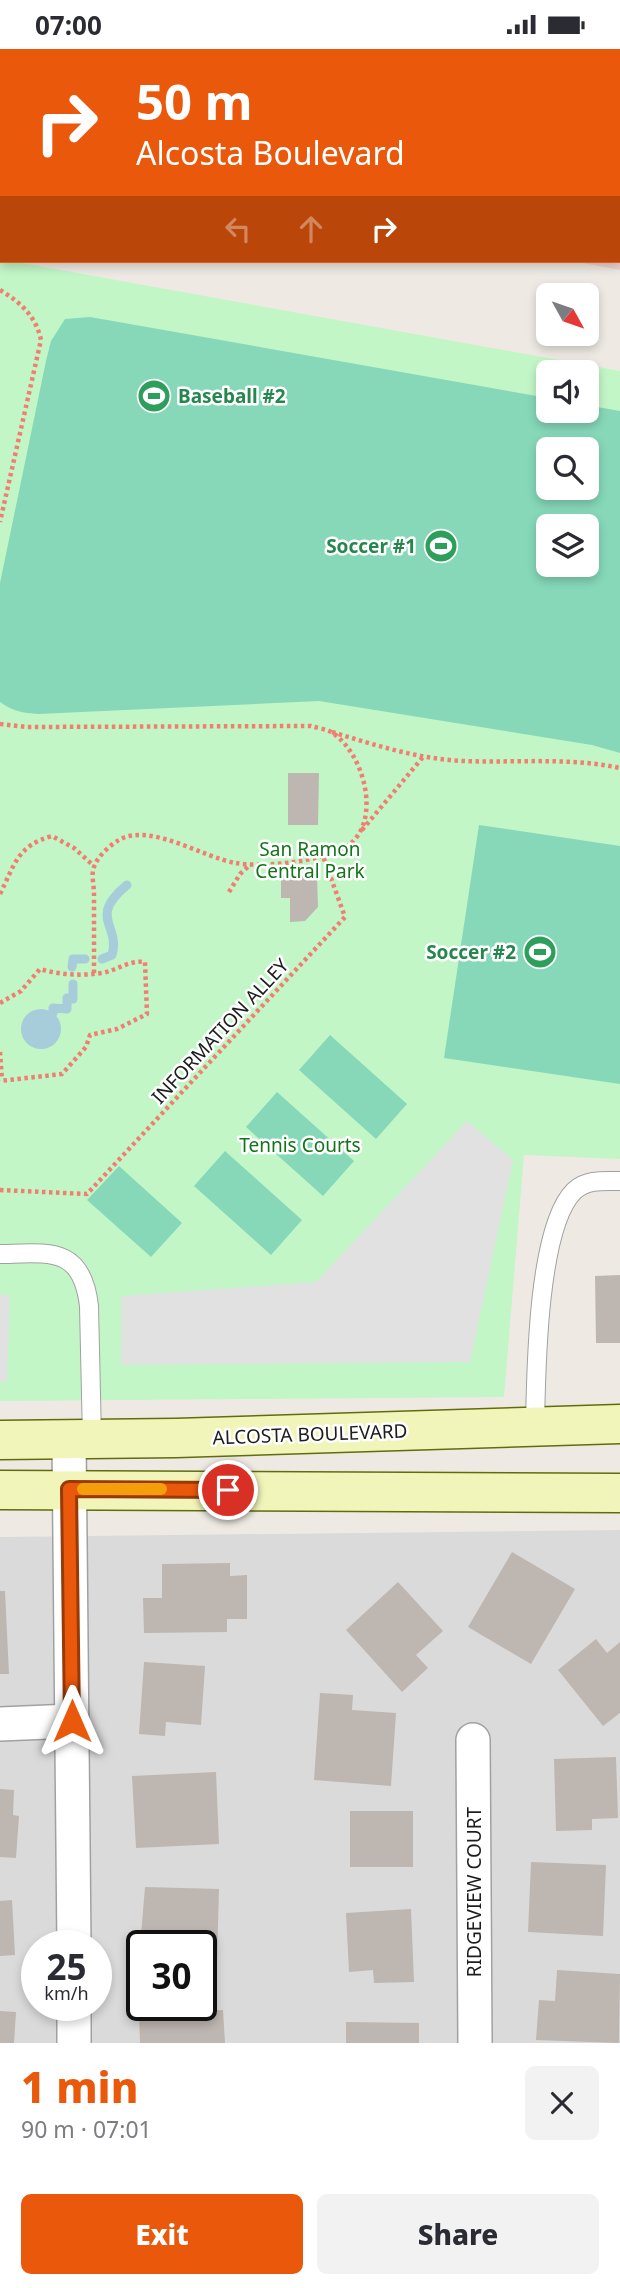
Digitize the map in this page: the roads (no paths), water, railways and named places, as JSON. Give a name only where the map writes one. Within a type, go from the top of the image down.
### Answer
[{"type":"main road","name":"ALCOSTA BOULEVARD","points":[[0,1440],[620,1424]]},
{"type":"main road","points":[[0,1490],[620,1493]]},
{"type":"street","points":[[74,1930],[69,1489],[81,1439]]},
{"type":"street","points":[[0,1724],[72,1721]]},
{"type":"street","name":"RIDGEVIEW COURT","points":[[473,1741],[475,2043]]},
{"type":"street","points":[[74,2021],[74,2043]]},
{"type":"lane","points":[[535,1427],[540,1305],[556,1225],[573,1192],[588,1182],[620,1181]]},
{"type":"lane","points":[[0,1254],[48,1253],[65,1256],[82,1277],[89,1306],[81,1439]]},
{"type":"water","points":[[41,1009],[49,1010],[55,1015],[60,1021],[60,1037],[55,1043],[49,1048],[41,1049],[33,1048],[27,1043],[22,1037],[21,1029],[22,1021],[27,1015],[33,1010]]},
{"type":"waterway","points":[[102,959],[112,955],[114,945],[107,914],[109,906],[127,885]]},
{"type":"waterway","points":[[72,967],[73,959],[85,959]]},
{"type":"waterway","points":[[53,1013],[53,1008],[67,1009],[67,998],[73,999],[73,984]]},
{"type":"place","name":"Baseball #2","points":[[154,396]]},
{"type":"place","name":"Soccer #1","points":[[441,546]]},
{"type":"place","name":"Soccer #2","points":[[540,952]]},
{"type":"park label","name":"San Ramon Central Park","points":[[310,860]]},
{"type":"park label","name":"Tennis Courts","points":[[300,1145]]}]
